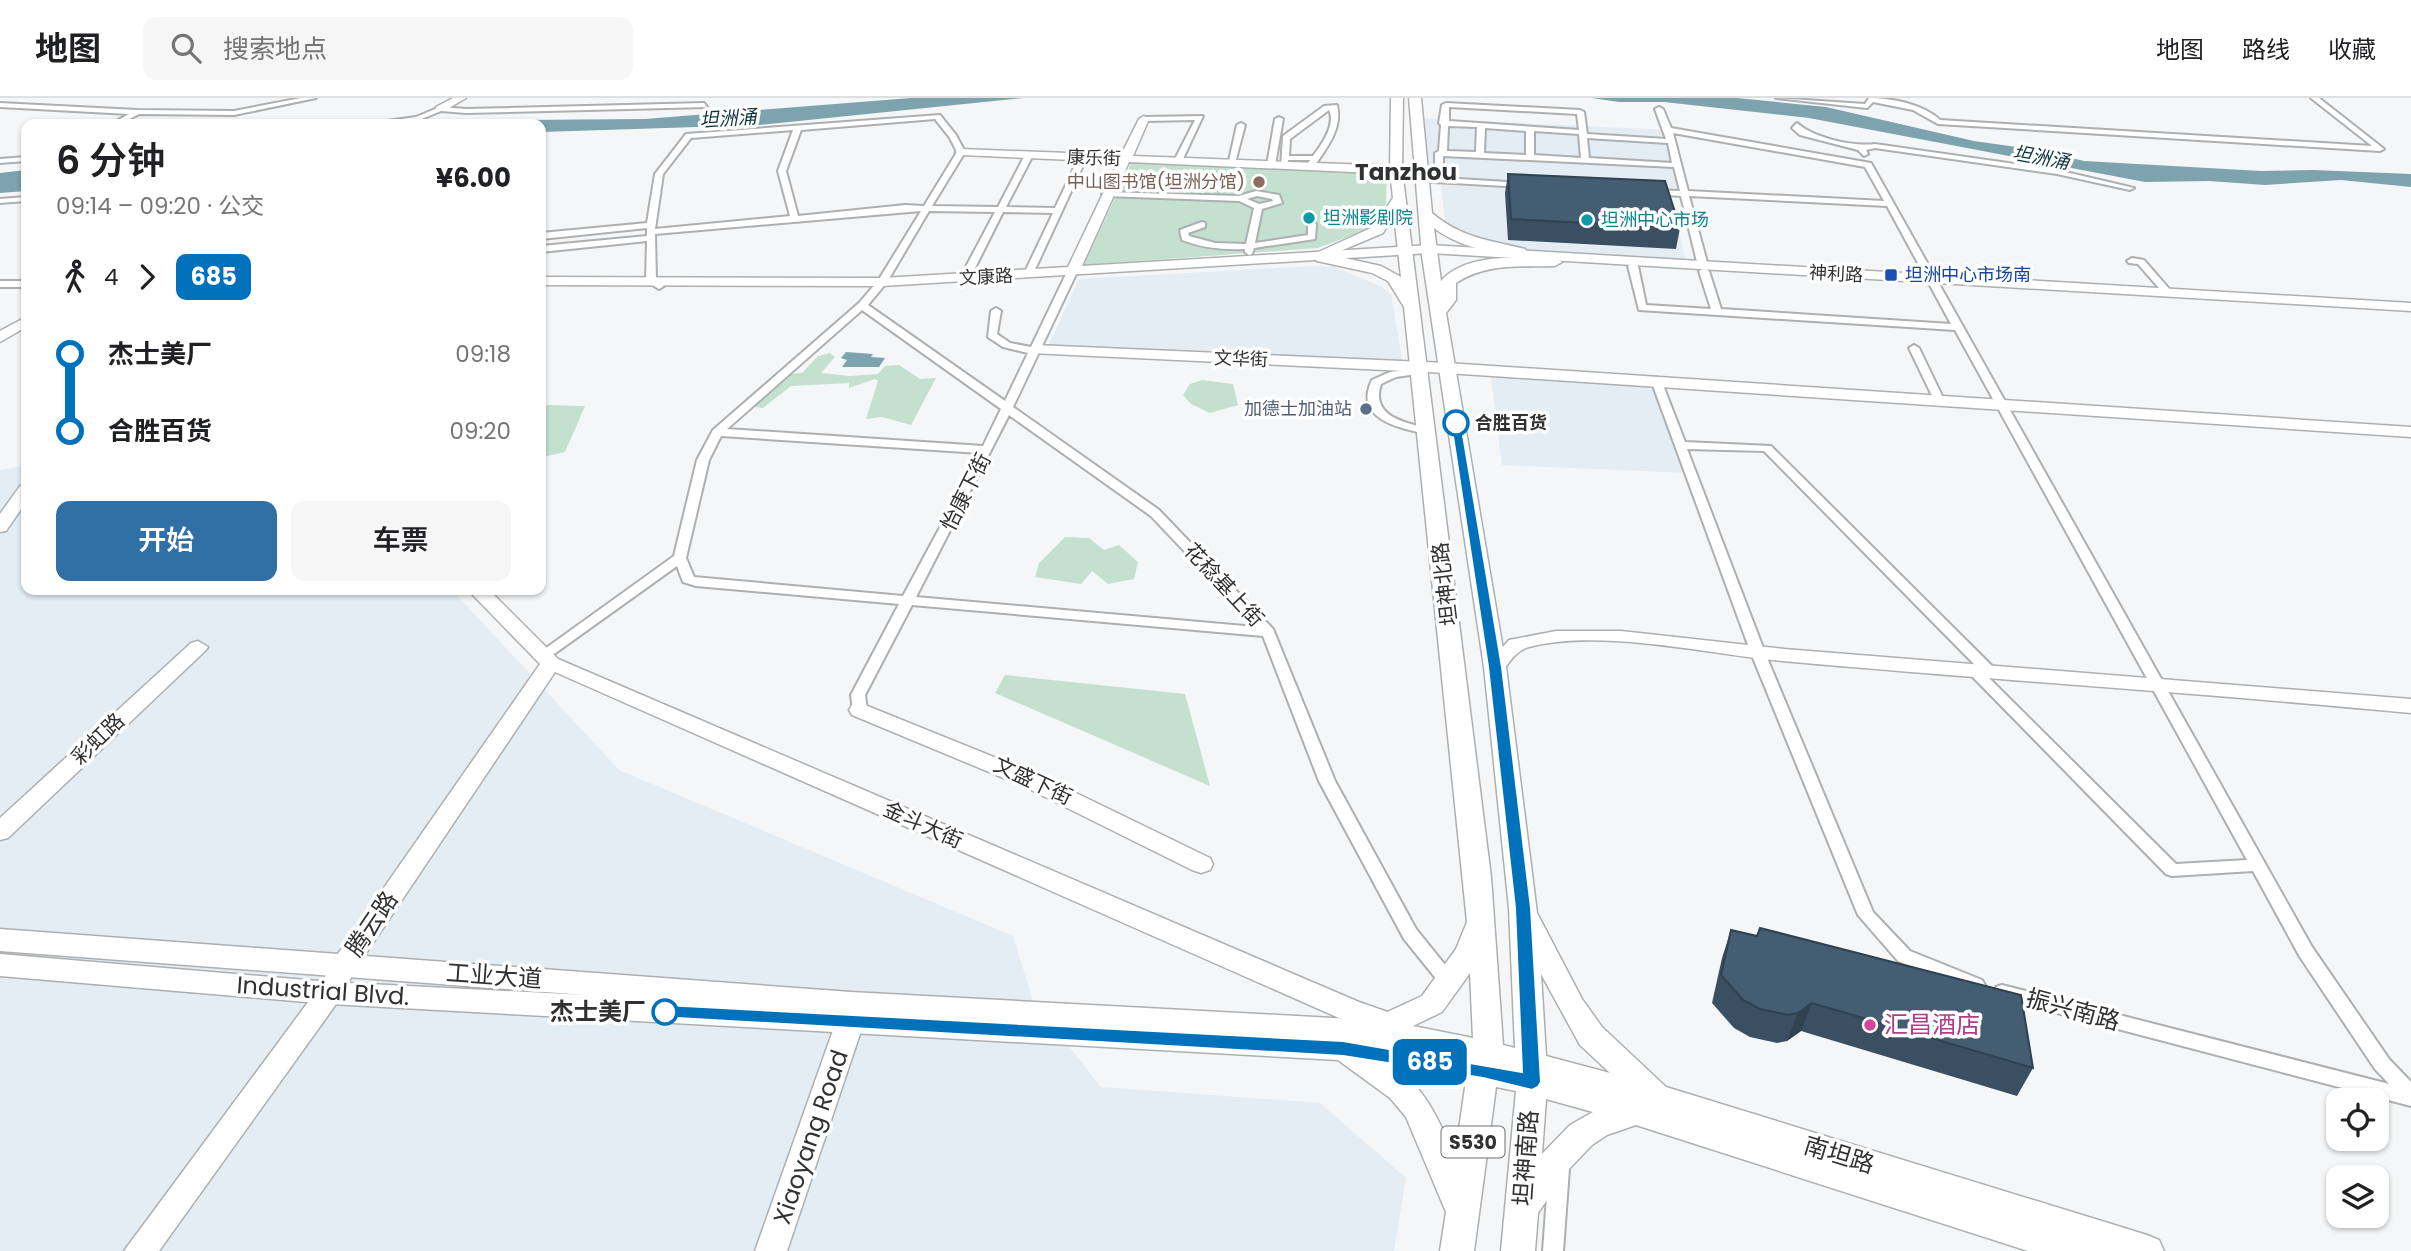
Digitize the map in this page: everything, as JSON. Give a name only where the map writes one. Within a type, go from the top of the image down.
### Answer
[{"type":"main road","name":"坦神北路","points":[[1397,98],[1395,170],[1413,308],[1481,919],[1486,1062]]},
{"type":"main road","name":"坦神北路","points":[[1415,98],[1423,213],[1495,667],[1523,908],[1531,1073]]},
{"type":"main road","points":[[1320,257],[1378,230],[1399,198]]},
{"type":"main road","points":[[1423,213],[1458,240],[1558,260]]},
{"type":"main road","points":[[1320,257],[1376,269],[1394,278],[1413,308]]},
{"type":"main road","points":[[1439,318],[1448,300],[1448,281],[1463,269],[1490,263],[1558,260]]},
{"type":"main road","points":[[1522,1208],[1561,1156],[1584,1131],[1607,1118],[1648,1105],[1591,1036],[1571,1006],[1523,908]]},
{"type":"main road","points":[[1381,1029],[1432,1004],[1468,953],[1481,919]]},
{"type":"main road","name":"工业大道","points":[[0,940],[851,1004],[1381,1029],[1486,1062]]},
{"type":"main road","name":"Industrial Blvd.","points":[[0,965],[330,993],[1343,1048],[1486,1062]]},
{"type":"main road","points":[[1343,1048],[1401,1089],[1418,1109],[1463,1214]]},
{"type":"main road","name":"南坦路","points":[[1486,1062],[1648,1105],[2147,1251]]},
{"type":"main road","name":"S530","points":[[1457,1251],[1486,1062]]},
{"type":"main road","name":"坦神南路","points":[[1518,1251],[1531,1073]]},
{"type":"main road","name":"南坦路","points":[[1648,1105],[2077,1251]]},
{"type":"street","points":[[0,105],[137,112],[234,113],[312,98]]},
{"type":"street","points":[[417,119],[461,98]]},
{"type":"street","points":[[1780,98],[1867,106],[1872,99],[1931,114],[1938,122],[2380,149],[2315,98]]},
{"type":"street","points":[[440,108],[466,111],[705,103]]},
{"type":"street","points":[[1443,153],[1446,106],[1580,112],[1585,160]]},
{"type":"street","points":[[1280,163],[1286,138],[1327,108],[1334,107],[1337,120],[1313,162]]},
{"type":"street","points":[[1659,109],[1717,312]]},
{"type":"street","points":[[124,119],[137,112]]},
{"type":"street","points":[[229,119],[234,113]]},
{"type":"street","points":[[546,286],[655,284],[651,232],[659,174],[689,136],[937,117],[961,152],[930,208],[880,285],[862,305],[717,432],[703,460],[680,558],[688,579],[696,582],[909,603],[1268,632]]},
{"type":"street","points":[[1071,274],[1106,194],[1144,119],[1200,118],[1178,161]]},
{"type":"street","points":[[1279,119],[1280,163]]},
{"type":"street","points":[[1443,123],[1583,134],[1668,135],[1868,164]]},
{"type":"street","points":[[1231,163],[1241,125]]},
{"type":"street","points":[[1479,155],[1481,125]]},
{"type":"street","points":[[1797,125],[1796,128],[1809,135],[1861,148],[1875,146],[2057,172],[2130,188]]},
{"type":"street","points":[[796,219],[782,171],[798,128]]},
{"type":"street","points":[[1530,128],[1530,158]]},
{"type":"street","points":[[1861,148],[2000,405],[2313,962],[2382,1063],[2411,1096]]},
{"type":"street","name":"康乐街","points":[[961,152],[1231,163],[1313,162],[1395,170]]},
{"type":"street","points":[[1439,180],[1439,153],[1675,165]]},
{"type":"street","points":[[965,278],[1029,155]]},
{"type":"street","points":[[1029,274],[1083,157]]},
{"type":"street","points":[[0,161],[21,159]]},
{"type":"street","points":[[1419,179],[1534,185]]},
{"type":"street","points":[[1642,191],[1891,204]]},
{"type":"street","points":[[1106,194],[1240,199],[1258,207],[1278,203],[1276,197],[1266,194],[1256,193],[1240,199]]},
{"type":"street","points":[[0,201],[21,199]]},
{"type":"street","points":[[1248,260],[1258,207]]},
{"type":"street","points":[[546,236],[651,232],[930,208],[1058,211]]},
{"type":"street","points":[[1202,225],[1183,232],[1185,238],[1213,246],[1251,244],[1312,237],[1312,224]]},
{"type":"street","points":[[546,248],[651,232]]},
{"type":"street","points":[[880,285],[1320,257],[1429,253],[2411,307]]},
{"type":"street","name":"文康路","points":[[546,281],[880,285],[1320,257]]},
{"type":"street","points":[[1558,260],[1703,269]]},
{"type":"street","points":[[2132,261],[2141,262],[2168,293]]},
{"type":"street","points":[[1633,266],[1642,307],[1958,327]]},
{"type":"street","name":"怡康下街","points":[[860,710],[858,695],[909,603],[1007,411],[1071,274]]},
{"type":"street","points":[[1933,282],[2411,314]]},
{"type":"street","points":[[0,284],[21,284]]},
{"type":"street","name":"花稔基上街","points":[[862,305],[1007,411],[1155,513],[1268,632],[1327,781],[1410,934],[1448,981]]},
{"type":"street","points":[[996,311],[992,335],[1008,347],[1035,350]]},
{"type":"street","points":[[0,338],[21,324]]},
{"type":"street","points":[[1914,348],[1939,400]]},
{"type":"street","name":"文华街","points":[[1035,350],[1656,380],[2411,432]]},
{"type":"street","points":[[1420,369],[1384,377],[1373,387],[1373,403],[1376,411],[1385,417],[1404,426],[1427,431]]},
{"type":"street","name":"振兴南路","points":[[1656,380],[1758,653],[1866,915],[1905,956],[1966,982],[2411,1096]]},
{"type":"street","points":[[717,432],[987,450]]},
{"type":"street","points":[[1679,445],[1767,448],[2172,870],[2258,865]]},
{"type":"street","points":[[0,527],[21,497]]},
{"type":"street","points":[[546,660],[680,558]]},
{"type":"street","name":"金斗大街","points":[[483,595],[546,660],[1349,1010],[1381,1029]]},
{"type":"street","points":[[1495,667],[1512,646],[1551,638],[1601,637],[1758,653],[2156,682],[2411,706]]},
{"type":"street","name":"彩虹路","points":[[0,832],[198,647]]},
{"type":"street","name":"腾云路","points":[[140,1251],[330,993],[344,965],[546,660]]},
{"type":"street","name":"文盛下街","points":[[860,710],[943,740],[1099,811],[1201,864]]},
{"type":"street","name":"Xiaoyang Road","points":[[771,1251],[850,1022]]},
{"type":"street","points":[[1553,1251],[1561,1156]]},
{"type":"shaded area","points":[[1414,118],[1668,130],[1683,194],[1419,179]]},
{"type":"shaded area","points":[[1441,185],[1672,197],[1685,259],[1530,250],[1489,242],[1462,232],[1445,221]]},
{"type":"shaded area","points":[[1335,267],[1382,287],[1391,294],[1402,360],[1047,349],[1079,279]]},
{"type":"shaded area","points":[[1490,370],[1656,380],[1689,473],[1502,465]]},
{"type":"shaded area","points":[[21,467],[21,595],[457,595],[619,770],[1013,936],[1033,1001],[1101,1087],[1320,1103],[1406,1178],[1394,1251],[0,1251],[0,470]]},
{"type":"green space","points":[[1131,163],[1387,172],[1386,204],[1366,230],[1318,248],[1084,265]]},
{"type":"green space","points":[[830,353],[835,357],[821,373],[850,376],[878,374],[885,366],[899,365],[920,379],[936,378],[911,425],[882,417],[866,419],[878,381],[875,379],[849,388],[849,383],[791,386],[763,408],[755,407],[781,380],[802,373],[818,356]]},
{"type":"green space","points":[[1202,380],[1233,384],[1238,405],[1210,413],[1191,404],[1183,395],[1190,384]]},
{"type":"green space","points":[[546,406],[585,406],[565,452],[546,456]]},
{"type":"green space","points":[[1065,537],[1089,538],[1104,550],[1119,545],[1138,562],[1134,579],[1108,584],[1092,571],[1081,584],[1035,577],[1039,563]]},
{"type":"green space","points":[[1005,675],[1185,694],[1210,786],[995,693]]},
{"type":"water","name":"坦洲涌","points":[[911,98],[1023,98],[759,125],[546,132],[546,120],[645,119]]},
{"type":"water","name":"坦洲涌","points":[[1592,98],[1737,98],[1826,107],[1974,141],[2038,150],[2084,161],[2261,171],[2411,174],[2411,187],[2341,180],[2265,185],[2209,181],[2145,182],[1809,118],[1664,102],[1619,102]]},
{"type":"water","points":[[21,171],[21,191],[0,193],[0,173]]},
{"type":"water","points":[[846,352],[873,354],[871,357],[885,358],[879,367],[842,367],[847,360],[841,358]]},
{"type":"building","points":[[1508,174],[1665,181],[1680,228],[1511,219]]},
{"type":"building","points":[[1760,928],[2021,995],[2033,1068],[1812,1003],[1798,1013],[1788,1015],[1760,1009],[1743,1000],[1721,975],[1731,930],[1757,936]]},
{"type":"bus line","name":"685","points":[[665,1012],[1343,1048],[1483,1071],[1532,1082],[1523,908],[1495,667],[1456,423]]},
{"type":"place","name":"中山图书馆(坦洲分馆)","points":[[1259,182]]},
{"type":"place","name":"坦洲影剧院","points":[[1309,218]]},
{"type":"place","name":"坦洲中心市场","points":[[1587,220]]},
{"type":"place","name":"坦洲中心市场南","points":[[1891,275]]},
{"type":"place","name":"加德士加油站","points":[[1366,409]]},
{"type":"place","name":"合胜百货","points":[[1456,423]]},
{"type":"place","name":"杰士美厂","points":[[665,1012]]},
{"type":"place","name":"汇昌酒店","points":[[1870,1025]]},
{"type":"district","name":"Tanzhou","points":[[1406,172]]}]
